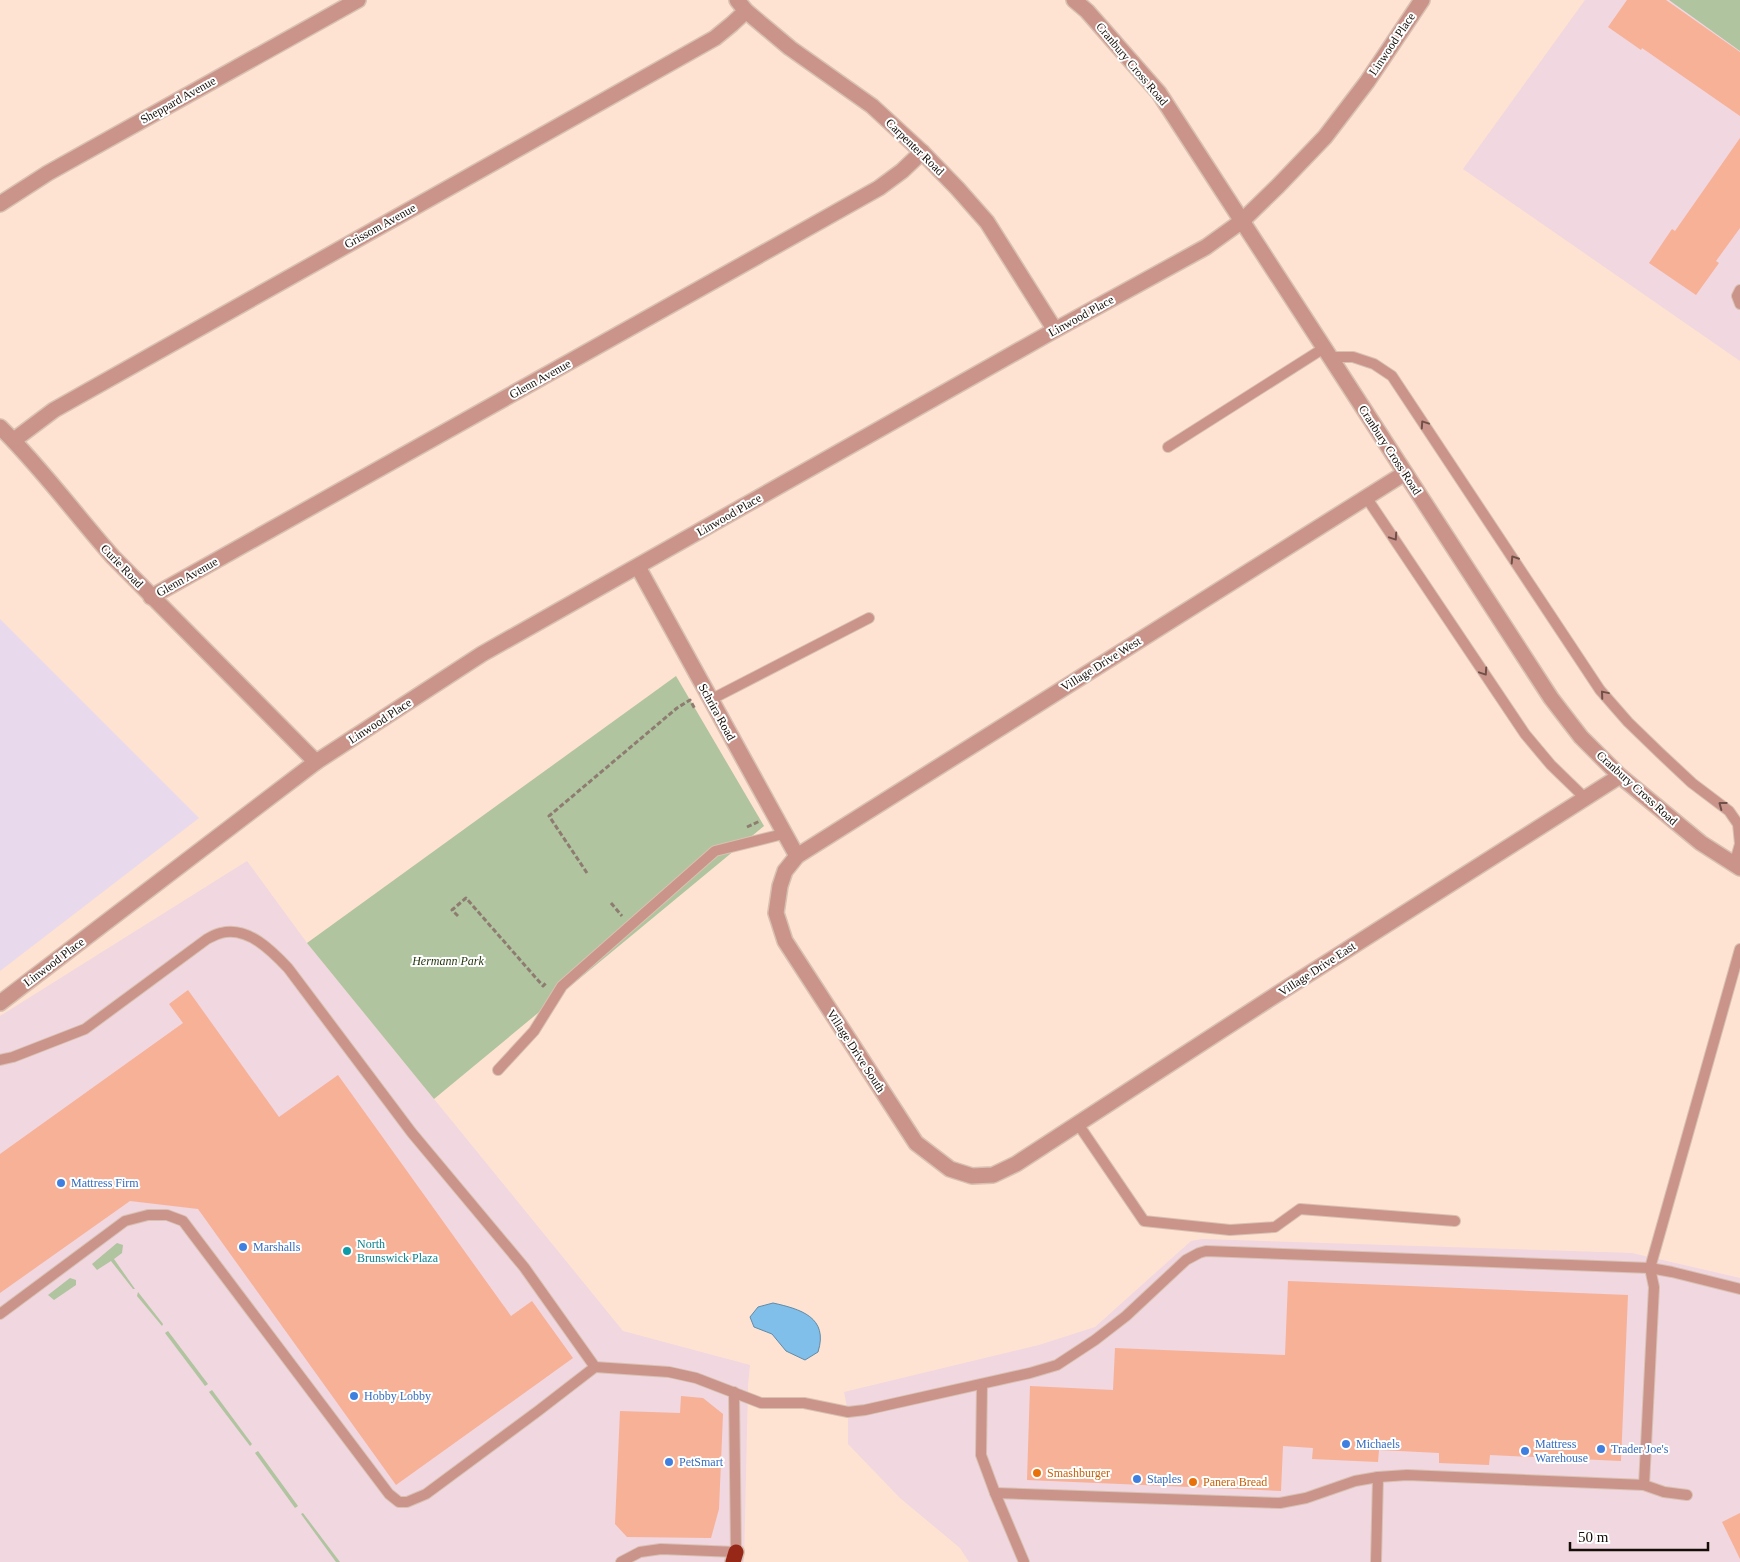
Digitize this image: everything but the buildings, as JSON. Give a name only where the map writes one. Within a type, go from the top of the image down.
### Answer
[{"type":"street","name":"Sheppard Avenue","points":[[0,204],[48,173],[358,0]]},
{"type":"street","name":"Cranbury Cross Road","points":[[1074,0],[1087,12],[1158,93],[1551,698],[1581,737],[1620,776],[1701,843],[1737,867]]},
{"type":"street","name":"Linwood Place","points":[[0,1003],[316,762],[482,654],[1055,330],[1206,247],[1242,221],[1324,137],[1367,82],[1419,1]]},
{"type":"street","name":"Carpenter Road","points":[[742,5],[790,48],[872,106],[922,152],[957,188],[987,222],[1055,330]]},
{"type":"street","name":"Grissom Avenue","points":[[14,440],[54,410],[715,38],[732,24],[742,5]]},
{"type":"street","name":"Glenn Avenue","points":[[151,597],[879,188],[902,171],[922,152]]},
{"type":"street","name":"Curie Road","points":[[0,426],[44,474],[81,521],[113,557],[316,762]]},
{"type":"street","name":"Village Drive West","points":[[797,856],[1405,473]]},
{"type":"street","name":"Schrira Road","points":[[638,567],[797,856]]},
{"type":"street","name":"Village Drive East","points":[[1016,1164],[1268,1000],[1620,776]]},
{"type":"street","name":"Village Drive South","points":[[797,856],[786,871],[780,886],[776,913],[785,941],[916,1144],[950,1169],[972,1176],[993,1175],[1016,1164]]},
{"type":"lane","points":[[1740,290],[1737,296],[1740,304]]},
{"type":"lane","points":[[1168,447],[1327,353],[1353,357],[1374,364],[1392,376],[1600,690],[1628,722],[1660,753],[1692,783],[1729,811],[1738,824],[1740,844],[1737,867]]},
{"type":"lane","points":[[1366,497],[1525,734],[1552,765],[1585,798]]},
{"type":"lane","points":[[710,700],[869,618]]},
{"type":"lane","points":[[498,1070],[534,1031],[562,986],[715,851],[784,834]]},
{"type":"lane","points":[[0,1060],[13,1057],[86,1029],[207,939],[222,932],[237,932],[255,939],[274,952],[288,968],[412,1133],[524,1267],[594,1366]]},
{"type":"lane","points":[[1644,1485],[1654,1287],[1650,1268],[1740,949]]},
{"type":"lane","points":[[1078,1124],[1144,1221],[1230,1230],[1274,1227],[1300,1209],[1455,1221]]},
{"type":"lane","points":[[0,1314],[125,1221],[148,1215],[166,1215],[182,1221],[389,1494],[399,1502],[407,1502],[426,1494],[538,1411],[594,1366],[669,1372],[696,1378],[761,1403],[804,1403],[848,1412],[865,1410],[1058,1365],[1126,1316],[1186,1260],[1206,1251],[1650,1268],[1740,1289]]},
{"type":"lane","points":[[982,1384],[981,1455],[994,1493],[1024,1562]]},
{"type":"lane","points":[[621,1562],[640,1552],[660,1549],[736,1559],[734,1392]]},
{"type":"lane","points":[[994,1493],[1280,1503],[1306,1498],[1355,1481],[1407,1475],[1644,1485],[1664,1492],[1687,1495]]},
{"type":"lane","points":[[1376,1562],[1378,1477]]},
{"type":"path","points":[[587,873],[549,816],[670,714],[690,700],[699,716]]},
{"type":"path","points":[[744,829],[761,820],[756,812]]},
{"type":"path","points":[[458,916],[452,910],[466,898],[543,986],[551,979]]},
{"type":"path","points":[[611,903],[624,918],[619,923]]},
{"type":"shaded area","points":[[1585,0],[1740,0],[1740,361],[1463,169]]},
{"type":"shaded area","points":[[0,619],[199,818],[0,971]]},
{"type":"shaded area","name":"North Brunswick Plaza","points":[[247,861],[307,943],[623,1331],[750,1365],[744,1562],[0,1562],[0,1016]]},
{"type":"shaded area","points":[[1202,1239],[1632,1253],[1740,1278],[1740,1562],[969,1562],[960,1548],[900,1498],[848,1444],[848,1412],[844,1392],[1039,1345],[1095,1327],[1191,1241]]},
{"type":"green space","points":[[1669,0],[1740,0],[1740,51]]},
{"type":"green space","name":"Hermann Park","points":[[676,676],[764,826],[434,1099],[307,943]]},
{"type":"green space","points":[[117,1243],[123,1245],[122,1253],[114,1259],[135,1289],[133,1289],[111,1261],[97,1270],[92,1264]]},
{"type":"green space","points":[[70,1278],[76,1280],[76,1285],[54,1300],[48,1295]]},
{"type":"green space","points":[[138,1292],[163,1324],[162,1326],[137,1296]]},
{"type":"green space","points":[[168,1331],[208,1384],[205,1386],[165,1333]]},
{"type":"green space","points":[[212,1390],[252,1444],[250,1446],[209,1392]]},
{"type":"green space","points":[[258,1451],[298,1506],[295,1508],[255,1453]]},
{"type":"green space","points":[[303,1513],[340,1562],[336,1562],[301,1514]]},
{"type":"water","points":[[773,1303],[802,1312],[816,1323],[820,1340],[818,1352],[805,1360],[786,1351],[772,1334],[754,1327],[750,1317],[758,1307]]},
{"type":"place","name":"Mattress Firm","points":[[61,1183]]},
{"type":"place","name":"Marshalls","points":[[243,1247]]},
{"type":"place","name":"North Brunswick Plaza","points":[[347,1251]]},
{"type":"place","name":"Hobby Lobby","points":[[354,1396]]},
{"type":"place","name":"Michaels","points":[[1346,1444]]},
{"type":"place","name":"Trader Joe's","points":[[1601,1449]]},
{"type":"place","name":"Mattress Warehouse","points":[[1525,1451]]},
{"type":"place","name":"PetSmart","points":[[669,1462]]},
{"type":"place","name":"Smashburger","points":[[1037,1473]]},
{"type":"place","name":"Staples","points":[[1137,1479]]},
{"type":"place","name":"Panera Bread","points":[[1193,1482]]}]
